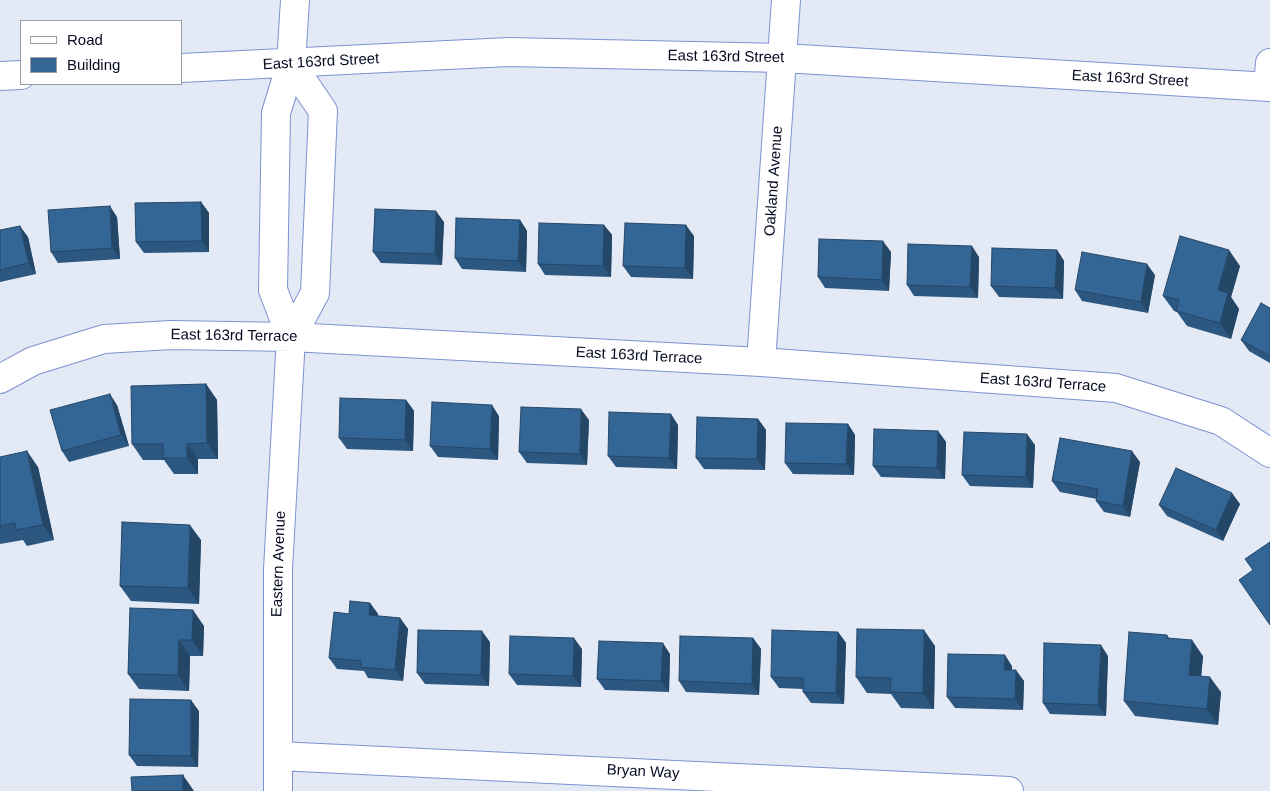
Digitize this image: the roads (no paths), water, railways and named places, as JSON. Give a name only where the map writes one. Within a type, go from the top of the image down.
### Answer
[{"type":"street","name":"Eastern Avenue","points":[[292,337],[274,290],[276,113],[292,64],[295,0]]},
{"type":"street","name":"Oakland Avenue","points":[[761,362],[786,0]]},
{"type":"street","name":"East 163rd Street","points":[[182,68],[509,52],[783,58],[1270,79]]},
{"type":"street","name":"Eastern Avenue","points":[[278,791],[278,569],[292,337],[315,293],[323,111],[292,64]]},
{"type":"street","points":[[0,76],[20,75]]},
{"type":"street","name":"East 163rd Terrace","points":[[0,378],[33,361],[104,339],[171,335],[292,337],[761,362],[1116,388],[1221,421],[1270,453]]},
{"type":"street","name":"Bryan Way","points":[[278,756],[1009,791]]}]
